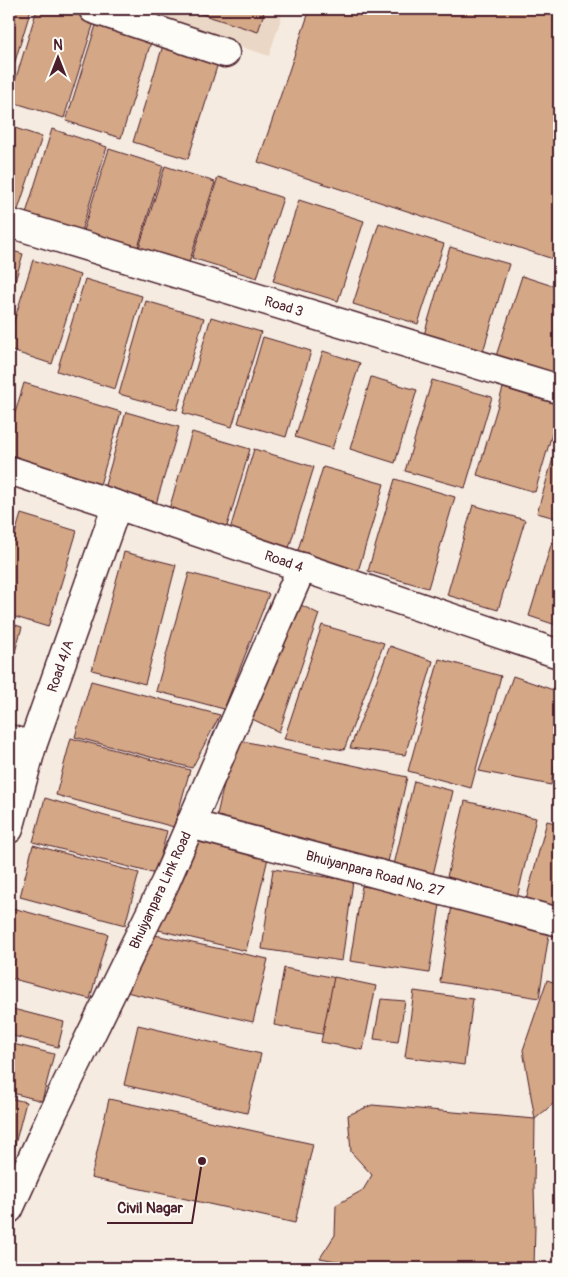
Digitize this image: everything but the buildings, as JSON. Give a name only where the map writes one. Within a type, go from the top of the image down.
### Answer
[{"type":"street","points":[[93,9],[225,52]]},
{"type":"street","name":"Road 3","points":[[9,223],[559,389]]},
{"type":"street","name":"Road 4","points":[[9,470],[559,654]]},
{"type":"street","name":"Road 4/A","points":[[9,829],[21,742],[117,505]]},
{"type":"street","name":"Bhuiyanpara Link Road","points":[[9,1209],[165,883],[302,567]]},
{"type":"street","name":"Bhuiyanpara Road No. 27","points":[[190,824],[559,922]]},
{"type":"shaded area","points":[[127,9],[185,9],[258,32],[265,9],[284,9],[269,56]]},
{"type":"place","name":"Civil Nagar","points":[[202,1161]]}]
